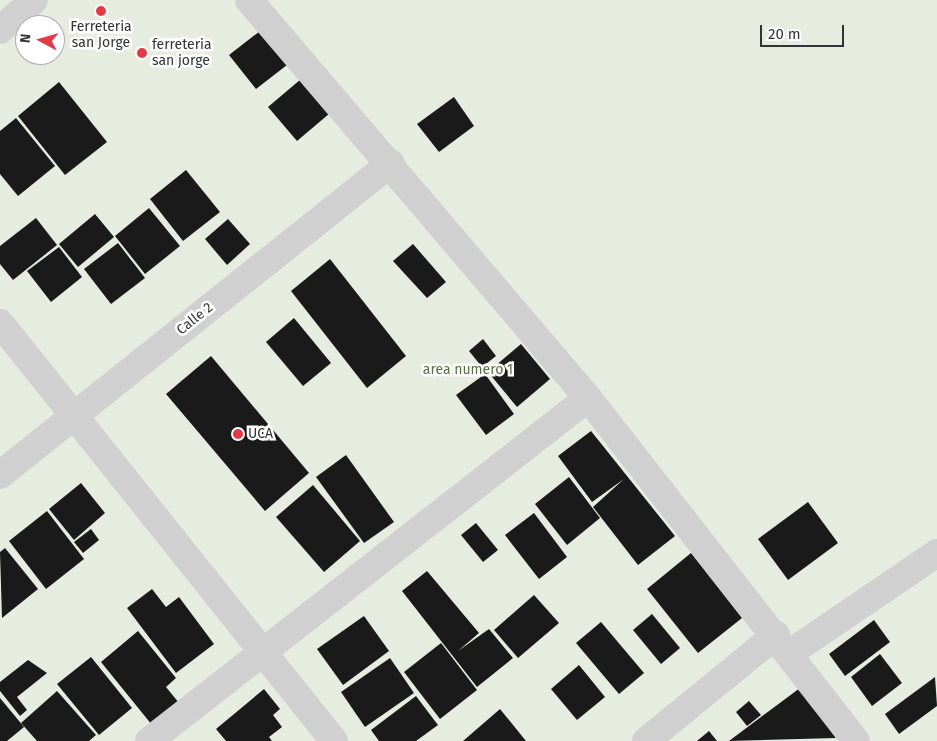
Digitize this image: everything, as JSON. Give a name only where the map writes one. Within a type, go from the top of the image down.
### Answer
[{"type":"street","points":[[0,30],[34,0]]},
{"type":"street","points":[[249,0],[390,163],[588,398],[783,644],[856,741]]},
{"type":"street","name":"Calle 2","points":[[0,475],[390,163]]},
{"type":"street","points":[[0,323],[76,415],[334,741]]},
{"type":"street","points":[[149,741],[262,650],[588,398]]},
{"type":"street","points":[[646,741],[783,644],[937,553]]},
{"type":"green space","name":"area numero 1","points":[[0,0],[937,0],[937,741],[0,741]]},
{"type":"building","points":[[269,24],[296,58],[256,89],[229,55]]},
{"type":"building","points":[[307,74],[336,108],[297,141],[268,107]]},
{"type":"building","points":[[59,82],[107,142],[65,175],[18,116]]},
{"type":"building","points":[[454,97],[474,126],[439,152],[417,124]]},
{"type":"building","points":[[16,118],[55,166],[18,196],[0,174],[0,131]]},
{"type":"building","points":[[186,170],[220,212],[183,241],[150,199]]},
{"type":"building","points":[[149,208],[180,246],[145,274],[115,236]]},
{"type":"building","points":[[95,214],[114,237],[78,267],[59,244]]},
{"type":"building","points":[[36,218],[57,245],[13,280],[0,264],[0,246]]},
{"type":"building","points":[[228,219],[250,244],[227,265],[205,239]]},
{"type":"building","points":[[118,243],[145,278],[111,304],[84,269]]},
{"type":"building","points":[[413,244],[446,282],[427,298],[393,261]]},
{"type":"building","points":[[59,247],[82,277],[51,302],[27,271]]},
{"type":"building","points":[[330,259],[406,356],[367,388],[291,291]]},
{"type":"building","points":[[294,318],[331,363],[303,386],[266,342]]},
{"type":"building","points":[[483,339],[496,356],[482,367],[469,351]]},
{"type":"building","points":[[521,344],[550,379],[517,407],[488,372]]},
{"type":"building","name":"UCA","points":[[211,356],[309,473],[265,511],[166,394]]},
{"type":"building","points":[[485,374],[514,414],[486,435],[456,395]]},
{"type":"building","points":[[591,431],[675,536],[638,565],[593,507],[624,479],[592,502],[558,456]]},
{"type":"building","points":[[346,455],[394,522],[364,543],[316,477]]},
{"type":"building","points":[[569,477],[600,518],[567,545],[535,504]]},
{"type":"building","points":[[81,483],[105,513],[74,540],[49,509]]},
{"type":"building","points":[[313,485],[360,541],[324,572],[276,517]]},
{"type":"building","points":[[808,502],[838,543],[788,580],[758,539]]},
{"type":"building","points":[[47,511],[84,559],[46,589],[9,541]]},
{"type":"building","points":[[534,513],[567,557],[539,579],[505,535]]},
{"type":"building","points":[[476,523],[498,550],[483,562],[461,535]]},
{"type":"building","points":[[91,529],[99,540],[83,553],[74,542]]},
{"type":"building","points":[[5,548],[38,589],[2,618],[0,552]]},
{"type":"building","points":[[691,553],[742,618],[698,653],[647,589]]},
{"type":"building","points":[[427,571],[479,633],[458,651],[489,629],[513,658],[477,687],[402,591]]},
{"type":"building","points":[[152,589],[166,607],[179,597],[214,644],[176,673],[127,608]]},
{"type":"building","points":[[534,595],[559,623],[518,658],[494,630]]},
{"type":"building","points":[[652,614],[680,648],[661,664],[633,630]]},
{"type":"building","points":[[364,616],[389,651],[343,685],[317,649]]},
{"type":"building","points":[[874,620],[890,642],[845,676],[829,654]]},
{"type":"building","points":[[601,622],[644,673],[619,694],[576,643]]},
{"type":"building","points":[[138,631],[176,678],[166,687],[179,703],[152,725],[101,662]]},
{"type":"building","points":[[441,643],[477,690],[440,719],[404,672]]},
{"type":"building","points":[[880,654],[902,683],[872,706],[851,677]]},
{"type":"building","points":[[91,657],[132,708],[99,735],[57,684]]},
{"type":"building","points":[[390,658],[414,693],[365,727],[341,692]]},
{"type":"building","points":[[28,660],[47,673],[17,697],[27,710],[20,716],[0,691],[0,682]]},
{"type":"building","points":[[579,665],[605,697],[577,720],[551,689]]},
{"type":"building","points":[[935,677],[937,706],[899,734],[885,714]]},
{"type":"building","points":[[800,688],[836,738],[729,741]]},
{"type":"building","points":[[264,689],[280,709],[273,715],[282,727],[269,737],[272,741],[226,741],[216,729]]},
{"type":"building","points":[[57,691],[96,735],[89,741],[37,741],[21,723]]},
{"type":"building","points":[[416,696],[438,725],[416,741],[379,741],[371,730]]},
{"type":"building","points":[[0,698],[24,727],[7,741],[0,741]]},
{"type":"building","points":[[749,701],[761,715],[747,726],[736,712]]},
{"type":"building","points":[[500,709],[526,741],[463,741]]},
{"type":"building","points":[[709,731],[717,741],[697,741]]},
{"type":"place","name":"Ferreteria san Jorge","points":[[101,11]]},
{"type":"place","name":"ferreteria san jorge","points":[[142,53]]},
{"type":"place","name":"UCA","points":[[238,434]]}]
